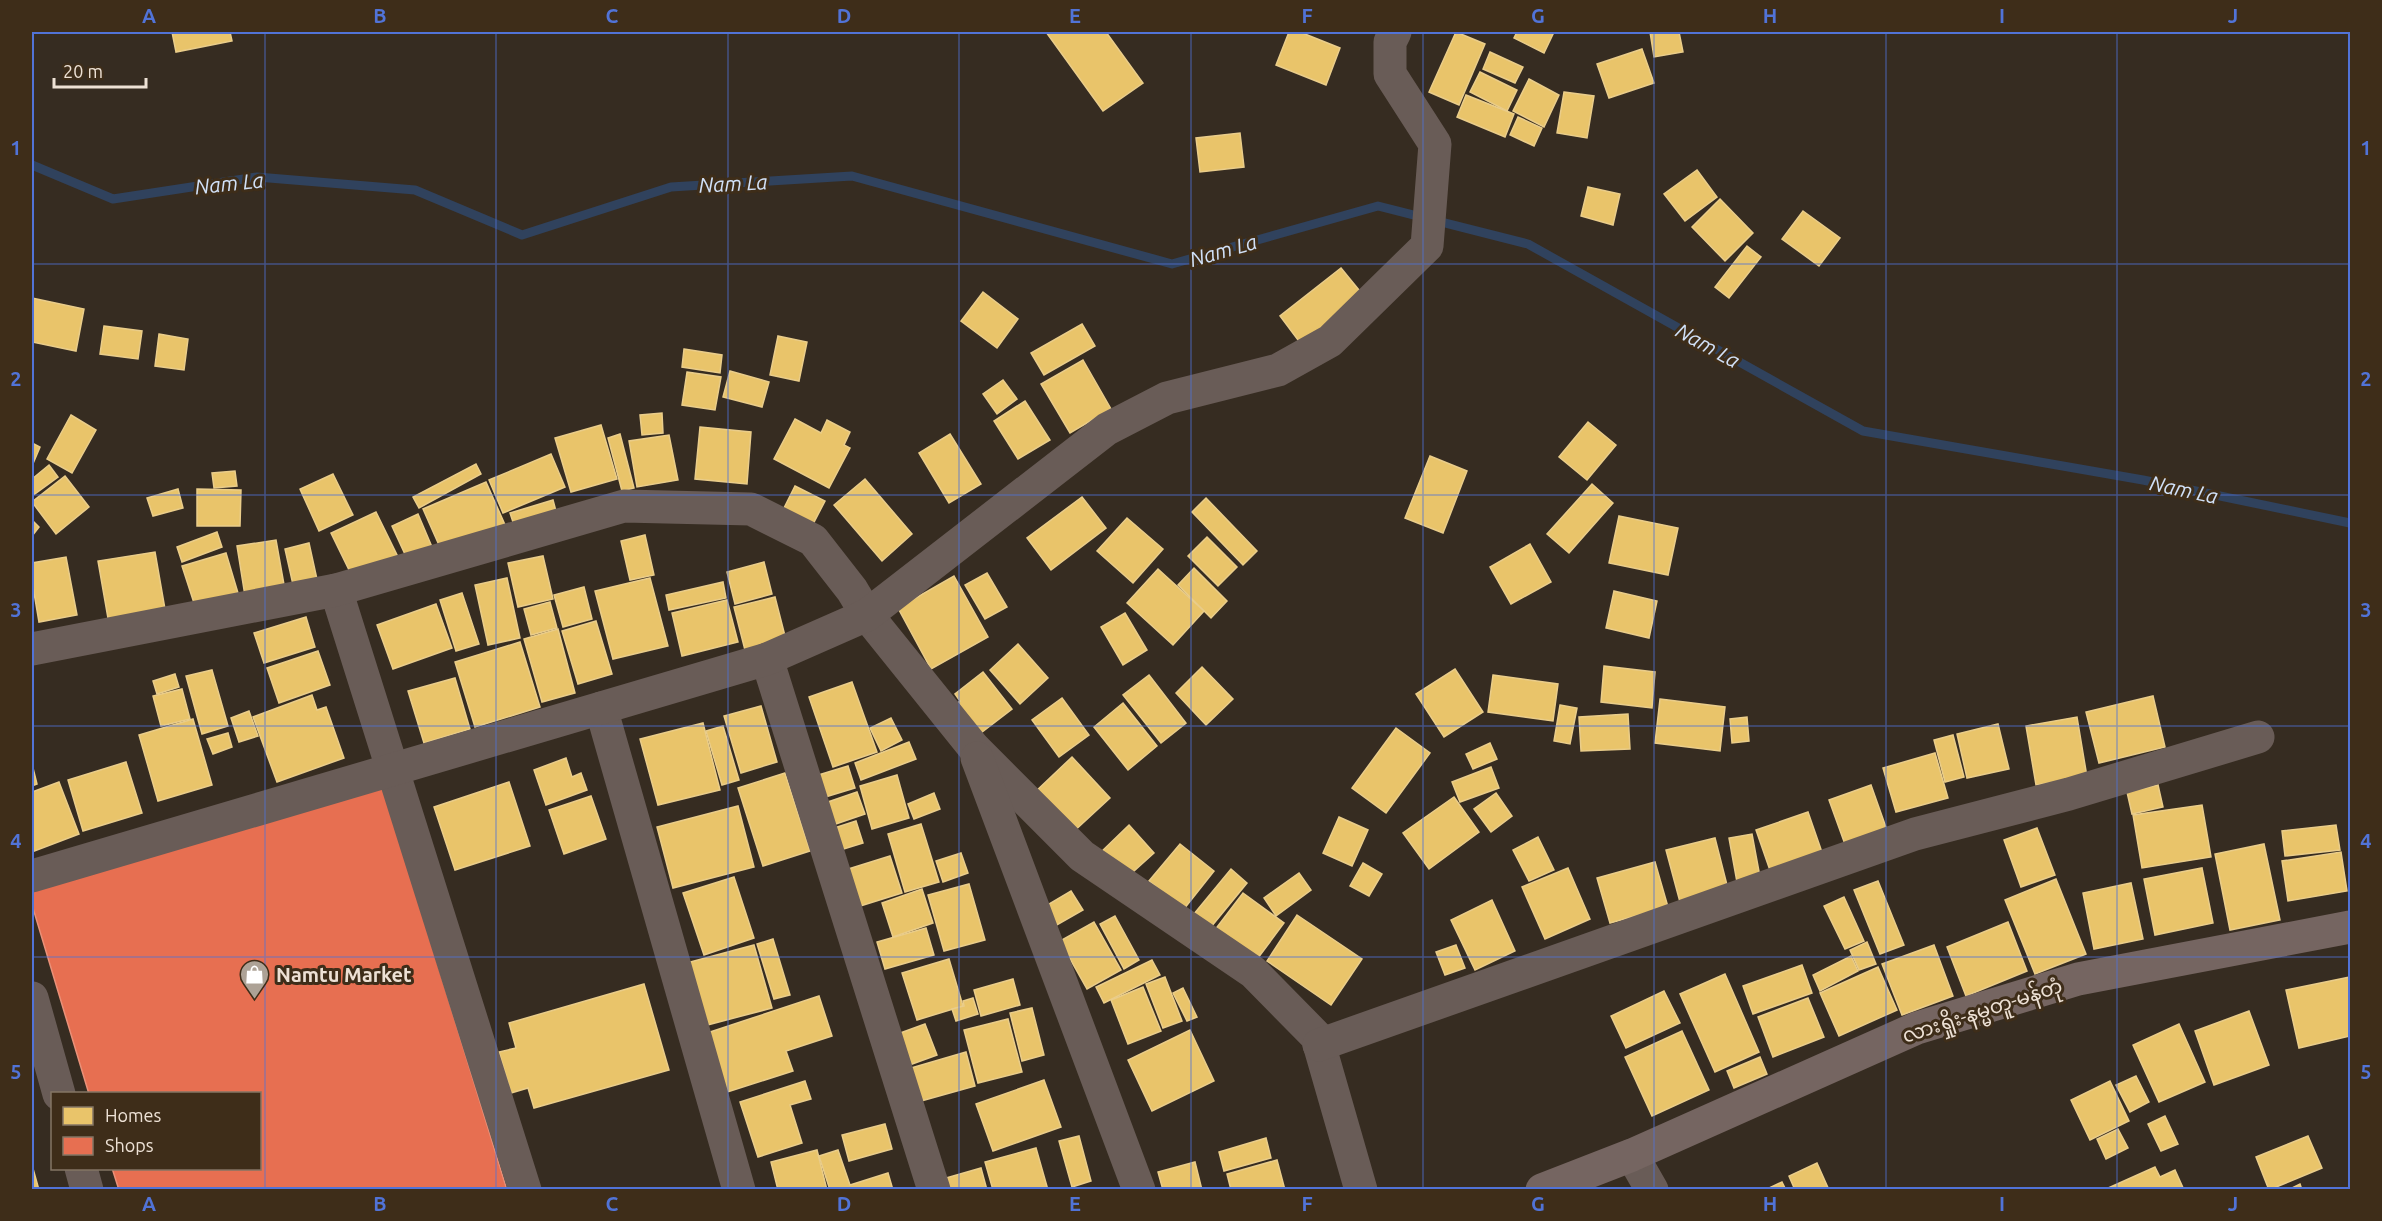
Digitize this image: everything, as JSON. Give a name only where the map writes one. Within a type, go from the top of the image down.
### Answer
[{"type":"main road","name":"လားရှိုး-နမ္မတူ-မန်တုံ","points":[[1542,1190],[1632,1155],[1917,1028],[2078,980],[2350,927]]},
{"type":"street","points":[[32,876],[767,659],[867,615],[1107,429],[1167,398],[1278,370],[1330,341],[1427,246],[1435,144],[1390,74],[1390,42],[1395,32]]},
{"type":"street","points":[[32,649],[336,590],[624,506],[751,509],[813,540],[852,590],[867,615],[974,748],[1082,855],[1253,972],[1317,1037],[1361,1190]]},
{"type":"street","points":[[336,590],[525,1190]]},
{"type":"street","points":[[767,659],[934,1190]]},
{"type":"street","points":[[601,708],[739,1190]]},
{"type":"street","points":[[1319,1045],[1915,834],[2069,794],[2258,737]]},
{"type":"street","points":[[974,748],[1139,1190]]},
{"type":"street","points":[[32,998],[58,1092]]},
{"type":"street","points":[[1632,1155],[1652,1190]]},
{"type":"street","points":[[82,1170],[87,1190]]},
{"type":"building: Homes","points":[[172,32],[230,32],[232,41],[176,52]]},
{"type":"building: Homes","points":[[1046,32],[1106,32],[1143,83],[1103,111]]},
{"type":"building: Homes","points":[[1289,32],[1300,32],[1340,48],[1326,85],[1276,65]]},
{"type":"building: Homes","points":[[1456,32],[1485,44],[1459,105],[1429,92]]},
{"type":"building: Homes","points":[[1517,32],[1554,32],[1544,53],[1514,38]]},
{"type":"building: Homes","points":[[1650,32],[1679,32],[1683,52],[1654,57]]},
{"type":"building: Homes","points":[[1642,49],[1654,83],[1609,98],[1597,64]]},
{"type":"building: Homes","points":[[1490,52],[1523,67],[1515,83],[1483,69]]},
{"type":"building: Homes","points":[[1480,72],[1517,90],[1507,111],[1470,92]]},
{"type":"building: Homes","points":[[1529,79],[1559,95],[1544,127],[1513,111]]},
{"type":"building: Homes","points":[[1564,92],[1594,96],[1587,138],[1557,133]]},
{"type":"building: Homes","points":[[1466,95],[1514,114],[1505,137],[1457,117]]},
{"type":"building: Homes","points":[[1518,117],[1542,128],[1534,146],[1510,135]]},
{"type":"building: Homes","points":[[1240,133],[1244,167],[1200,172],[1196,138]]},
{"type":"building: Homes","points":[[1697,170],[1717,197],[1685,221],[1664,194]]},
{"type":"building: Homes","points":[[1588,187],[1620,194],[1613,225],[1581,216]]},
{"type":"building: Homes","points":[[1720,199],[1753,233],[1725,261],[1692,227]]},
{"type":"building: Homes","points":[[1803,211],[1840,238],[1819,266],[1782,239]]},
{"type":"building: Homes","points":[[1747,246],[1761,257],[1729,298],[1715,287]]},
{"type":"building: Homes","points":[[1341,268],[1363,295],[1301,344],[1280,316]]},
{"type":"building: Homes","points":[[983,292],[1018,319],[997,348],[961,321]]},
{"type":"building: Homes","points":[[32,298],[84,309],[76,351],[32,342]]},
{"type":"building: Homes","points":[[1082,324],[1095,346],[1044,375],[1031,353]]},
{"type":"building: Homes","points":[[104,326],[142,331],[138,359],[100,354]]},
{"type":"building: Homes","points":[[159,334],[188,339],[184,370],[155,366]]},
{"type":"building: Homes","points":[[778,336],[807,342],[799,381],[770,375]]},
{"type":"building: Homes","points":[[684,349],[722,355],[720,373],[682,367]]},
{"type":"building: Homes","points":[[1083,360],[1111,409],[1070,433],[1041,384]]},
{"type":"building: Homes","points":[[730,371],[769,382],[762,407],[723,397]]},
{"type":"building: Homes","points":[[687,372],[721,377],[715,410],[682,405]]},
{"type":"building: Homes","points":[[1003,380],[1017,399],[997,414],[983,394]]},
{"type":"building: Homes","points":[[1025,401],[1050,440],[1018,459],[994,421]]},
{"type":"building: Homes","points":[[662,413],[663,433],[642,435],[640,415]]},
{"type":"building: Homes","points":[[71,415],[96,430],[72,473],[47,459]]},
{"type":"building: Homes","points":[[795,419],[821,433],[827,420],[850,432],[844,445],[850,448],[829,488],[774,459]]},
{"type":"building: Homes","points":[[1588,422],[1616,445],[1587,480],[1559,457]]},
{"type":"building: Homes","points":[[601,425],[617,479],[571,492],[555,438]]},
{"type":"building: Homes","points":[[700,427],[751,432],[747,484],[695,479]]},
{"type":"building: Homes","points":[[620,434],[634,488],[622,491],[608,438]]},
{"type":"building: Homes","points":[[950,434],[981,484],[949,503],[919,453]]},
{"type":"building: Homes","points":[[669,435],[678,480],[637,487],[629,441]]},
{"type":"building: Homes","points":[[32,443],[40,447],[32,466]]},
{"type":"building: Homes","points":[[551,454],[565,487],[503,513],[489,480]]},
{"type":"building: Homes","points":[[1430,456],[1467,471],[1443,533],[1405,518]]},
{"type":"building: Homes","points":[[476,464],[481,474],[419,508],[413,497]]},
{"type":"building: Homes","points":[[49,465],[58,477],[32,496],[32,479]]},
{"type":"building: Homes","points":[[235,471],[237,486],[214,488],[212,473]]},
{"type":"building: Homes","points":[[333,474],[353,515],[319,531],[300,489]]},
{"type":"building: Homes","points":[[65,476],[89,507],[56,534],[32,502]]},
{"type":"building: Homes","points":[[865,479],[912,534],[882,561],[834,505]]},
{"type":"building: Homes","points":[[486,482],[506,527],[443,554],[423,509]]},
{"type":"building: Homes","points":[[1592,484],[1613,503],[1569,553],[1547,534]]},
{"type":"building: Homes","points":[[795,486],[825,501],[811,528],[781,514]]},
{"type":"building: Homes","points":[[178,489],[183,508],[153,516],[147,498]]},
{"type":"building: Homes","points":[[197,489],[241,490],[240,526],[197,526]]},
{"type":"building: Homes","points":[[1082,497],[1106,528],[1051,570],[1027,538]]},
{"type":"building: Homes","points":[[1206,498],[1257,551],[1243,565],[1192,512]]},
{"type":"building: Homes","points":[[553,500],[557,515],[515,528],[510,513]]},
{"type":"building: Homes","points":[[376,512],[398,557],[353,578],[331,533]]},
{"type":"building: Homes","points":[[418,514],[435,554],[410,565],[392,526]]},
{"type":"building: Homes","points":[[1619,516],[1678,528],[1668,575],[1609,563]]},
{"type":"building: Homes","points":[[1127,518],[1163,549],[1133,583],[1097,551]]},
{"type":"building: Homes","points":[[32,520],[39,527],[32,536]]},
{"type":"building: Homes","points":[[217,532],[222,547],[182,562],[177,547]]},
{"type":"building: Homes","points":[[645,535],[654,575],[630,580],[621,541]]},
{"type":"building: Homes","points":[[1207,537],[1237,567],[1218,586],[1188,556]]},
{"type":"building: Homes","points":[[276,540],[285,590],[245,596],[237,546]]},
{"type":"building: Homes","points":[[309,543],[318,584],[294,589],[285,549]]},
{"type":"building: Homes","points":[[1530,544],[1551,582],[1511,604],[1490,567]]},
{"type":"building: Homes","points":[[155,552],[166,615],[109,624],[98,561]]},
{"type":"building: Homes","points":[[226,553],[238,593],[195,606],[182,566]]},
{"type":"building: Homes","points":[[543,556],[553,599],[518,607],[508,563]]},
{"type":"building: Homes","points":[[66,557],[77,615],[39,622],[32,581],[32,563]]},
{"type":"building: Homes","points":[[764,562],[772,594],[735,604],[727,572]]},
{"type":"building: Homes","points":[[1194,568],[1227,601],[1211,618],[1178,585]]},
{"type":"building: Homes","points":[[1158,569],[1204,611],[1173,645],[1127,603]]},
{"type":"building: Homes","points":[[987,573],[1007,607],[985,619],[965,585]]},
{"type":"building: Homes","points":[[954,576],[988,637],[931,669],[898,608]]},
{"type":"building: Homes","points":[[507,578],[520,638],[488,645],[475,585]]},
{"type":"building: Homes","points":[[650,578],[668,646],[613,659],[595,591]]},
{"type":"building: Homes","points":[[723,582],[726,598],[669,610],[666,595]]},
{"type":"building: Homes","points":[[584,587],[592,619],[563,627],[554,595]]},
{"type":"building: Homes","points":[[1614,591],[1657,601],[1649,638],[1606,628]]},
{"type":"building: Homes","points":[[462,593],[479,644],[456,651],[440,600]]},
{"type":"building: Homes","points":[[775,597],[786,640],[745,650],[734,607]]},
{"type":"building: Homes","points":[[727,600],[738,642],[682,656],[672,613]]},
{"type":"building: Homes","points":[[550,602],[557,628],[531,635],[524,609]]},
{"type":"building: Homes","points":[[436,604],[452,648],[393,669],[377,625]]},
{"type":"building: Homes","points":[[1125,613],[1147,650],[1123,665],[1101,627]]},
{"type":"building: Homes","points":[[306,617],[315,647],[264,663],[254,633]]},
{"type":"building: Homes","points":[[596,621],[612,674],[578,684],[562,631]]},
{"type":"building: Homes","points":[[558,629],[575,693],[542,702],[524,639]]},
{"type":"building: Homes","points":[[520,642],[540,707],[475,727],[455,662]]},
{"type":"building: Homes","points":[[1018,644],[1048,678],[1020,704],[990,670]]},
{"type":"building: Homes","points":[[318,651],[330,685],[279,703],[267,668]]},
{"type":"building: Homes","points":[[1604,666],[1655,672],[1652,708],[1601,702]]},
{"type":"building: Homes","points":[[1202,667],[1233,699],[1206,725],[1176,693]]},
{"type":"building: Homes","points":[[1455,669],[1483,712],[1444,737],[1416,694]]},
{"type":"building: Homes","points":[[212,670],[228,726],[202,734],[186,676]]},
{"type":"building: Homes","points":[[983,672],[1012,709],[973,739],[949,709],[960,701],[955,694]]},
{"type":"building: Homes","points":[[175,674],[179,687],[157,694],[153,681]]},
{"type":"building: Homes","points":[[1149,675],[1186,723],[1161,743],[1123,695]]},
{"type":"building: Homes","points":[[1493,675],[1558,684],[1553,721],[1488,712]]},
{"type":"building: Homes","points":[[455,678],[470,729],[424,743],[408,691]]},
{"type":"building: Homes","points":[[852,682],[877,752],[833,767],[809,697]]},
{"type":"building: Homes","points":[[182,689],[190,719],[161,726],[153,696]]},
{"type":"building: Homes","points":[[312,695],[317,710],[326,707],[344,758],[277,782],[253,717]]},
{"type":"building: Homes","points":[[2153,696],[2165,747],[2099,763],[2086,712]]},
{"type":"building: Homes","points":[[1062,698],[1089,735],[1059,757],[1032,720]]},
{"type":"building: Homes","points":[[1660,699],[1725,707],[1720,751],[1655,743]]},
{"type":"building: Homes","points":[[1123,703],[1157,746],[1128,770],[1094,727]]},
{"type":"building: Homes","points":[[1560,705],[1577,708],[1570,744],[1554,741]]},
{"type":"building: Homes","points":[[761,706],[777,762],[741,773],[724,716]]},
{"type":"building: Homes","points":[[249,711],[258,736],[239,742],[231,718]]},
{"type":"building: Homes","points":[[1628,714],[1630,749],[1581,751],[1579,717]]},
{"type":"building: Homes","points":[[1747,717],[1749,741],[1732,743],[1730,719]]},
{"type":"building: Homes","points":[[2077,717],[2087,777],[2036,785],[2026,726]]},
{"type":"building: Homes","points":[[891,718],[902,740],[881,751],[870,728]]},
{"type":"building: Homes","points":[[193,719],[212,785],[158,801],[139,735]]},
{"type":"building: Homes","points":[[703,723],[720,790],[658,805],[640,739]]},
{"type":"building: Homes","points":[[1998,724],[2009,769],[1967,778],[1957,734]]},
{"type":"building: Homes","points":[[723,726],[739,780],[722,785],[706,731]]},
{"type":"building: Homes","points":[[1396,728],[1430,753],[1386,813],[1352,788]]},
{"type":"building: Homes","points":[[228,733],[232,747],[213,754],[207,739]]},
{"type":"building: Homes","points":[[1953,735],[1964,777],[1945,782],[1934,740]]},
{"type":"building: Homes","points":[[909,742],[916,759],[861,780],[855,763]]},
{"type":"building: Homes","points":[[1490,743],[1497,759],[1473,769],[1466,754]]},
{"type":"building: Homes","points":[[1935,753],[1948,798],[1896,812],[1883,768]]},
{"type":"building: Homes","points":[[1072,757],[1110,798],[1071,834],[1033,794]]},
{"type":"building: Homes","points":[[566,758],[572,777],[581,773],[587,790],[546,805],[534,770]]},
{"type":"building: Homes","points":[[126,762],[142,813],[83,831],[68,780]]},
{"type":"building: Homes","points":[[32,764],[37,784],[32,786]]},
{"type":"building: Homes","points":[[848,766],[855,788],[822,798],[815,776]]},
{"type":"building: Homes","points":[[1491,767],[1499,788],[1460,802],[1452,782]]},
{"type":"building: Homes","points":[[785,773],[810,851],[763,866],[738,788]]},
{"type":"building: Homes","points":[[897,775],[909,818],[872,829],[860,786]]},
{"type":"building: Homes","points":[[59,782],[79,834],[32,852],[32,792]]},
{"type":"building: Homes","points":[[509,782],[530,846],[455,870],[434,807]]},
{"type":"building: Homes","points":[[1871,785],[1888,833],[1846,847],[1829,800]]},
{"type":"building: Homes","points":[[2158,785],[2163,807],[2132,814],[2127,792]]},
{"type":"building: Homes","points":[[857,792],[865,814],[827,827],[819,805]]},
{"type":"building: Homes","points":[[934,793],[940,809],[914,819],[908,804]]},
{"type":"building: Homes","points":[[1496,793],[1512,816],[1491,832],[1474,809]]},
{"type":"building: Homes","points":[[591,796],[606,839],[564,854],[549,810]]},
{"type":"building: Homes","points":[[1454,797],[1479,832],[1429,869],[1403,833]]},
{"type":"building: Homes","points":[[2202,805],[2211,857],[2142,868],[2133,815]]},
{"type":"building: Homes","points":[[738,806],[754,867],[673,888],[657,827]]},
{"type":"building: Homes","points":[[1808,812],[1824,858],[1772,876],[1756,830]]},
{"type":"building: Homes","points":[[1339,817],[1368,830],[1352,866],[1323,853]]},
{"type":"building: Homes","points":[[856,821],[863,843],[837,851],[831,829]]},
{"type":"building: Homes","points":[[921,824],[939,882],[905,892],[888,834]]},
{"type":"building: Homes","points":[[1129,825],[1154,853],[1123,881],[1099,854]]},
{"type":"building: Homes","points":[[2336,825],[2340,850],[2285,856],[2282,831]]},
{"type":"building: Homes","points":[[2037,828],[2055,875],[2021,887],[2004,840]]},
{"type":"building: Homes","points":[[1752,834],[1760,877],[1737,882],[1729,838]]},
{"type":"building: Homes","points":[[1538,837],[1554,870],[1529,881],[1513,850]]},
{"type":"building: Homes","points":[[1715,838],[1728,889],[1680,902],[1666,850]]},
{"type":"building: Homes","points":[[1180,844],[1214,871],[1184,909],[1149,881]]},
{"type":"building: Homes","points":[[2264,844],[2280,920],[2230,930],[2215,854]]},
{"type":"building: Homes","points":[[2341,852],[2347,891],[2288,901],[2282,861]]},
{"type":"building: Homes","points":[[961,853],[968,873],[943,882],[936,861]]},
{"type":"building: Homes","points":[[890,856],[902,893],[857,907],[845,870]]},
{"type":"building: Homes","points":[[1655,862],[1668,907],[1610,923],[1597,878]]},
{"type":"building: Homes","points":[[1363,863],[1382,874],[1369,896],[1350,886]]},
{"type":"building: Homes","points":[[1568,868],[1590,919],[1545,939],[1522,887]]},
{"type":"building: Homes","points":[[2202,868],[2213,923],[2155,935],[2144,879]]},
{"type":"building: Homes","points":[[1231,869],[1247,883],[1211,927],[1194,914]]},
{"type":"building: Homes","points":[[1299,873],[1311,890],[1276,916],[1264,898]]},
{"type":"building: Homes","points":[[734,877],[754,938],[704,955],[683,893]]},
{"type":"building: Homes","points":[[2056,879],[2086,954],[2035,974],[2005,900]]},
{"type":"building: Homes","points":[[1878,881],[1904,945],[1880,954],[1854,890]]},
{"type":"building: Homes","points":[[2131,883],[2143,939],[2094,949],[2083,893]]},
{"type":"building: Homes","points":[[969,884],[985,940],[944,951],[928,895]]},
{"type":"building: Homes","points":[[922,889],[933,923],[893,937],[882,903]]},
{"type":"building: Homes","points":[[1071,891],[1083,910],[1055,926],[1044,907]]},
{"type":"building: Homes","points":[[1243,893],[1284,923],[1255,962],[1214,931]]},
{"type":"building: Homes","points":[[1844,897],[1864,941],[1845,949],[1824,906]]},
{"type":"building: Homes","points":[[1492,900],[1515,951],[1475,970],[1451,920]]},
{"type":"building: Homes","points":[[1297,915],[1362,959],[1331,1005],[1267,961]]},
{"type":"building: Homes","points":[[1115,916],[1139,960],[1124,969],[1100,924]]},
{"type":"building: Homes","points":[[1094,922],[1121,970],[1087,989],[1060,941]]},
{"type":"building: Homes","points":[[2008,922],[2027,971],[1966,996],[1947,947]]},
{"type":"building: Homes","points":[[926,928],[934,955],[885,969],[877,942]]},
{"type":"building: Homes","points":[[773,939],[790,995],[774,999],[757,944]]},
{"type":"building: Homes","points":[[1867,942],[1876,964],[1859,970],[1850,950]]},
{"type":"building: Homes","points":[[754,945],[772,1008],[696,1028],[679,965]]},
{"type":"building: Homes","points":[[1456,945],[1465,968],[1445,975],[1436,952]]},
{"type":"building: Homes","points":[[1934,945],[1953,996],[1902,1015],[1882,964]]},
{"type":"building: Homes","points":[[1851,956],[1858,971],[1820,991],[1813,975]]},
{"type":"building: Homes","points":[[949,959],[963,1006],[917,1020],[902,973]]},
{"type":"building: Homes","points":[[1152,960],[1160,975],[1104,1003],[1096,987]]},
{"type":"building: Homes","points":[[1802,965],[1812,993],[1753,1014],[1743,986]]},
{"type":"building: Homes","points":[[1878,967],[1897,1010],[1839,1036],[1820,993]]},
{"type":"building: Homes","points":[[1725,974],[1759,1052],[1715,1072],[1680,994]]},
{"type":"building: Homes","points":[[1165,977],[1182,1021],[1163,1028],[1146,984]]},
{"type":"building: Homes","points":[[2350,977],[2350,1036],[2299,1048],[2286,990]]},
{"type":"building: Homes","points":[[1013,979],[1020,1005],[981,1016],[974,990]]},
{"type":"building: Homes","points":[[644,984],[669,1070],[534,1108],[528,1088],[511,1093],[499,1052],[516,1048],[509,1023]]},
{"type":"building: Homes","points":[[1143,987],[1161,1031],[1128,1044],[1111,1000]]},
{"type":"building: Homes","points":[[1183,988],[1197,1017],[1187,1021],[1173,993]]},
{"type":"building: Homes","points":[[1664,991],[1680,1023],[1626,1048],[1611,1016]]},
{"type":"building: Homes","points":[[819,996],[832,1036],[786,1051],[793,1071],[724,1093],[704,1034]]},
{"type":"building: Homes","points":[[973,998],[978,1014],[956,1021],[952,1009],[964,1006],[963,1001]]},
{"type":"building: Homes","points":[[1808,998],[1824,1037],[1773,1057],[1758,1017]]},
{"type":"building: Homes","points":[[1032,1008],[1044,1055],[1022,1061],[1010,1013]]},
{"type":"building: Homes","points":[[2249,1011],[2269,1065],[2214,1085],[2195,1031]]},
{"type":"building: Homes","points":[[1008,1019],[1022,1072],[978,1083],[964,1030]]},
{"type":"building: Homes","points":[[925,1024],[937,1055],[904,1067],[892,1036]]},
{"type":"building: Homes","points":[[2179,1024],[2205,1082],[2159,1102],[2133,1045]]},
{"type":"building: Homes","points":[[1190,1030],[1214,1081],[1152,1111],[1128,1060]]},
{"type":"building: Homes","points":[[1682,1031],[1709,1090],[1652,1116],[1625,1057]]},
{"type":"building: Homes","points":[[966,1052],[975,1086],[921,1101],[911,1068]]},
{"type":"building: Homes","points":[[1760,1057],[1767,1074],[1734,1088],[1727,1071]]},
{"type":"building: Homes","points":[[2136,1076],[2149,1102],[2130,1112],[2116,1085]]},
{"type":"building: Homes","points":[[1044,1080],[1061,1127],[993,1151],[976,1104]]},
{"type":"building: Homes","points":[[805,1081],[811,1099],[790,1105],[802,1143],[758,1157],[740,1102]]},
{"type":"building: Homes","points":[[2110,1081],[2129,1121],[2090,1140],[2071,1100]]},
{"type":"building: Homes","points":[[2165,1116],[2178,1144],[2161,1151],[2148,1124]]},
{"type":"building: Homes","points":[[885,1124],[892,1149],[849,1161],[842,1135]]},
{"type":"building: Homes","points":[[2118,1129],[2128,1148],[2106,1159],[2097,1139]]},
{"type":"building: Homes","points":[[1079,1136],[1091,1181],[1072,1187],[1059,1141]]},
{"type":"building: Homes","points":[[2308,1136],[2322,1168],[2269,1190],[2256,1157]]},
{"type":"building: Homes","points":[[1266,1138],[1271,1158],[1224,1171],[1219,1152]]},
{"type":"building: Homes","points":[[1036,1148],[1048,1190],[993,1190],[985,1162]]},
{"type":"building: Homes","points":[[817,1150],[827,1190],[778,1190],[771,1162]]},
{"type":"building: Homes","points":[[838,1150],[850,1185],[888,1173],[893,1190],[830,1190],[819,1156]]},
{"type":"building: Homes","points":[[1277,1160],[1285,1190],[1231,1190],[1227,1174]]},
{"type":"building: Homes","points":[[1195,1162],[1202,1190],[1163,1190],[1158,1172]]},
{"type":"building: Homes","points":[[1817,1163],[1829,1190],[1795,1190],[1789,1176]]},
{"type":"building: Homes","points":[[32,1165],[39,1190],[32,1190]]},
{"type":"building: Homes","points":[[2155,1167],[2160,1177],[2175,1170],[2184,1190],[2106,1189]]},
{"type":"building: Homes","points":[[981,1168],[987,1190],[949,1190],[946,1178]]},
{"type":"building: Homes","points":[[1782,1182],[1786,1190],[1765,1190]]},
{"type":"building: Homes","points":[[2300,1184],[2302,1190],[2288,1190]]},
{"type":"building: Shops","name":"Namtu Market","points":[[381,779],[507,1190],[119,1190],[113,1170],[261,1170],[261,1092],[88,1092],[32,905],[32,885]]},
{"type":"waterway","name":"Nam La","points":[[32,165],[113,199],[257,177],[415,190],[522,235],[671,187],[852,176],[1172,264],[1378,206],[1528,244],[1863,431],[2143,480],[2350,523]]},
{"type":"place","name":"Namtu Market","points":[[255,1000]]}]
